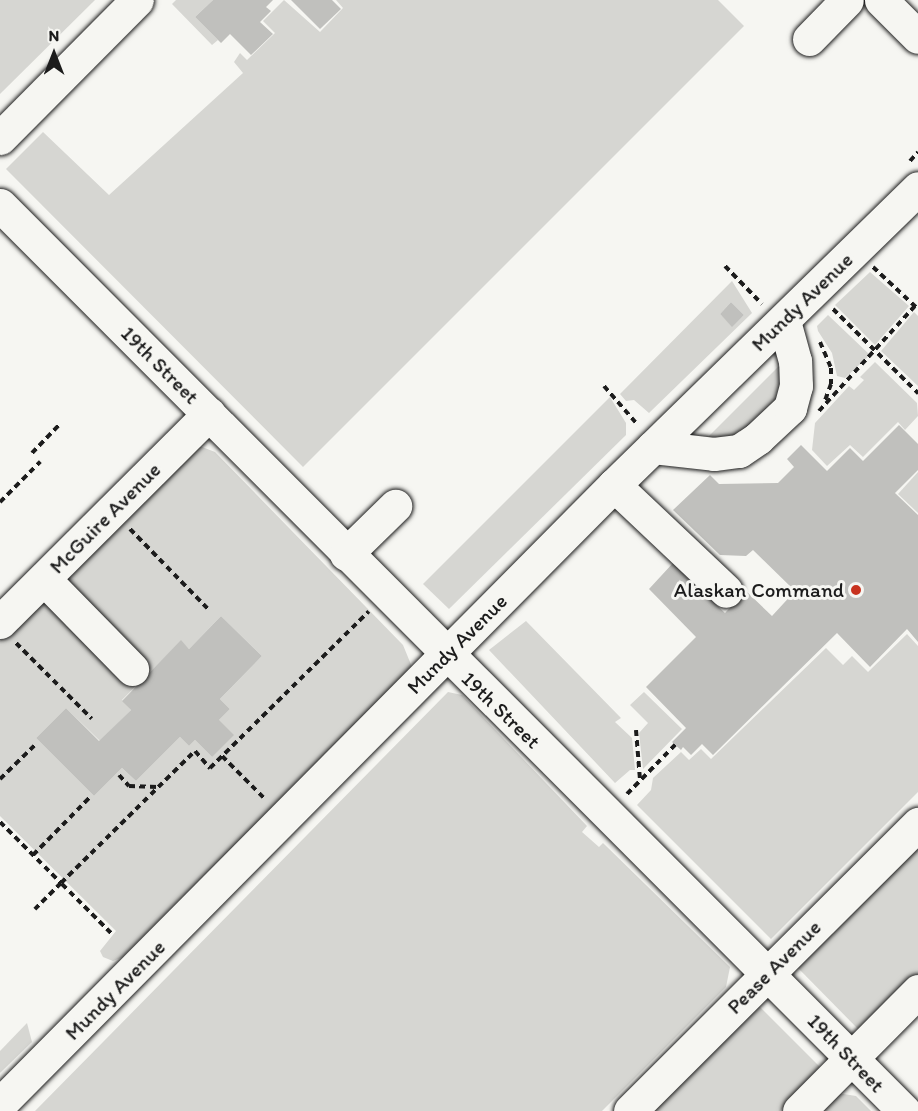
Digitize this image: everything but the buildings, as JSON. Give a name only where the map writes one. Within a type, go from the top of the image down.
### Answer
[{"type":"street","points":[[0,138],[137,0]]},
{"type":"street","points":[[809,39],[847,0]]},
{"type":"street","points":[[881,0],[918,37]]},
{"type":"street","name":"Mundy Avenue","points":[[0,1104],[614,485],[647,437],[784,321],[918,188]]},
{"type":"street","name":"19th Street","points":[[0,205],[446,655],[769,972],[904,1111]]},
{"type":"street","points":[[647,437],[714,454],[739,452],[766,430],[790,408],[796,386],[795,361],[784,321]]},
{"type":"street","name":"McGuire Avenue","points":[[6,631],[44,579],[209,414]]},
{"type":"street","points":[[614,485],[726,591]]},
{"type":"street","points":[[346,554],[395,506]]},
{"type":"street","points":[[44,579],[132,669]]},
{"type":"street","name":"Pease Avenue","points":[[630,1111],[918,824]]},
{"type":"street","points":[[799,1111],[918,991]]},
{"type":"path","points":[[868,263],[918,309]]},
{"type":"path","points":[[828,304],[918,393]]},
{"type":"path","points":[[604,386],[647,437]]},
{"type":"path","points":[[32,453],[59,425]]},
{"type":"path","points":[[0,502],[40,462]]},
{"type":"path","points":[[126,526],[209,610]]},
{"type":"path","points":[[35,909],[195,751],[210,768],[372,608]]},
{"type":"path","points":[[6,631],[92,719]]},
{"type":"path","points":[[636,730],[640,781]]},
{"type":"path","points":[[0,779],[36,744]]},
{"type":"path","points":[[624,797],[675,745]]},
{"type":"path","points":[[222,756],[285,819]]},
{"type":"path","points":[[119,775],[129,786],[158,787]]},
{"type":"path","points":[[33,855],[91,796]]},
{"type":"path","points":[[0,822],[111,933]]},
{"type":"shaded area","points":[[0,0],[95,0],[0,94]]},
{"type":"shaded area","points":[[176,0],[213,0],[195,17],[218,40],[212,45],[172,4]]},
{"type":"shaded area","points":[[284,0],[320,32],[343,8],[336,0],[718,0],[744,26],[303,467],[6,169],[43,132],[109,195],[243,73],[234,62],[240,53],[247,60],[275,33],[263,21]]},
{"type":"shaded area","points":[[870,272],[909,306],[875,345],[835,305]]},
{"type":"shaded area","points":[[732,281],[752,313],[649,413],[634,400],[626,401],[620,394]],"holes":[[[731,302],[744,315],[732,326],[720,314]]]},
{"type":"shaded area","points":[[914,312],[918,316],[918,386],[881,351]]},
{"type":"shaded area","points":[[828,315],[870,355],[845,378],[837,376],[832,353],[818,331],[817,326]]},
{"type":"shaded area","points":[[875,362],[917,403],[918,416],[905,430],[898,422],[863,457],[850,445],[827,466],[812,450],[815,423],[849,386],[854,390],[864,380],[860,377]]},
{"type":"shaded area","points":[[782,363],[784,390],[747,435],[702,443]]},
{"type":"shaded area","points":[[610,397],[626,423],[626,435],[449,609],[423,584]]},
{"type":"shaded area","points":[[197,445],[215,452],[403,645],[412,667],[123,957],[113,961],[103,957],[100,951],[116,931],[0,816],[0,641]],"holes":[[[221,616],[262,656],[220,699],[230,709],[219,720],[212,757],[195,740],[189,746],[180,737],[136,781],[122,768],[94,796],[36,738],[66,708],[100,741],[131,710],[122,700],[181,641],[189,649]]]},
{"type":"shaded area","points":[[918,472],[918,513],[898,494]]},
{"type":"shaded area","points":[[526,621],[621,718],[615,722],[632,738],[635,770],[630,770],[615,783],[489,650]]},
{"type":"shaded area","points":[[907,634],[918,646],[918,792],[771,939],[637,805],[651,790],[653,778],[681,752],[689,760],[701,749],[711,759],[826,648],[843,665],[852,656],[868,672]]},
{"type":"shaded area","points":[[448,692],[462,695],[587,826],[582,832],[599,847],[603,843],[730,967],[726,987],[602,1111],[35,1111]]},
{"type":"shaded area","points":[[644,692],[682,729],[643,769],[639,733],[648,723],[630,705]]},
{"type":"shaded area","points":[[918,842],[918,974],[859,1030],[797,967]]},
{"type":"shaded area","points":[[758,1005],[820,1067],[814,1077],[780,1111],[653,1111]]},
{"type":"shaded area","points":[[27,1023],[32,1042],[0,1073],[0,1051]]},
{"type":"shaded area","points":[[831,1092],[856,1096],[871,1111],[812,1111]]},
{"type":"place","name":"Alaskan Command","points":[[856,590]]}]
